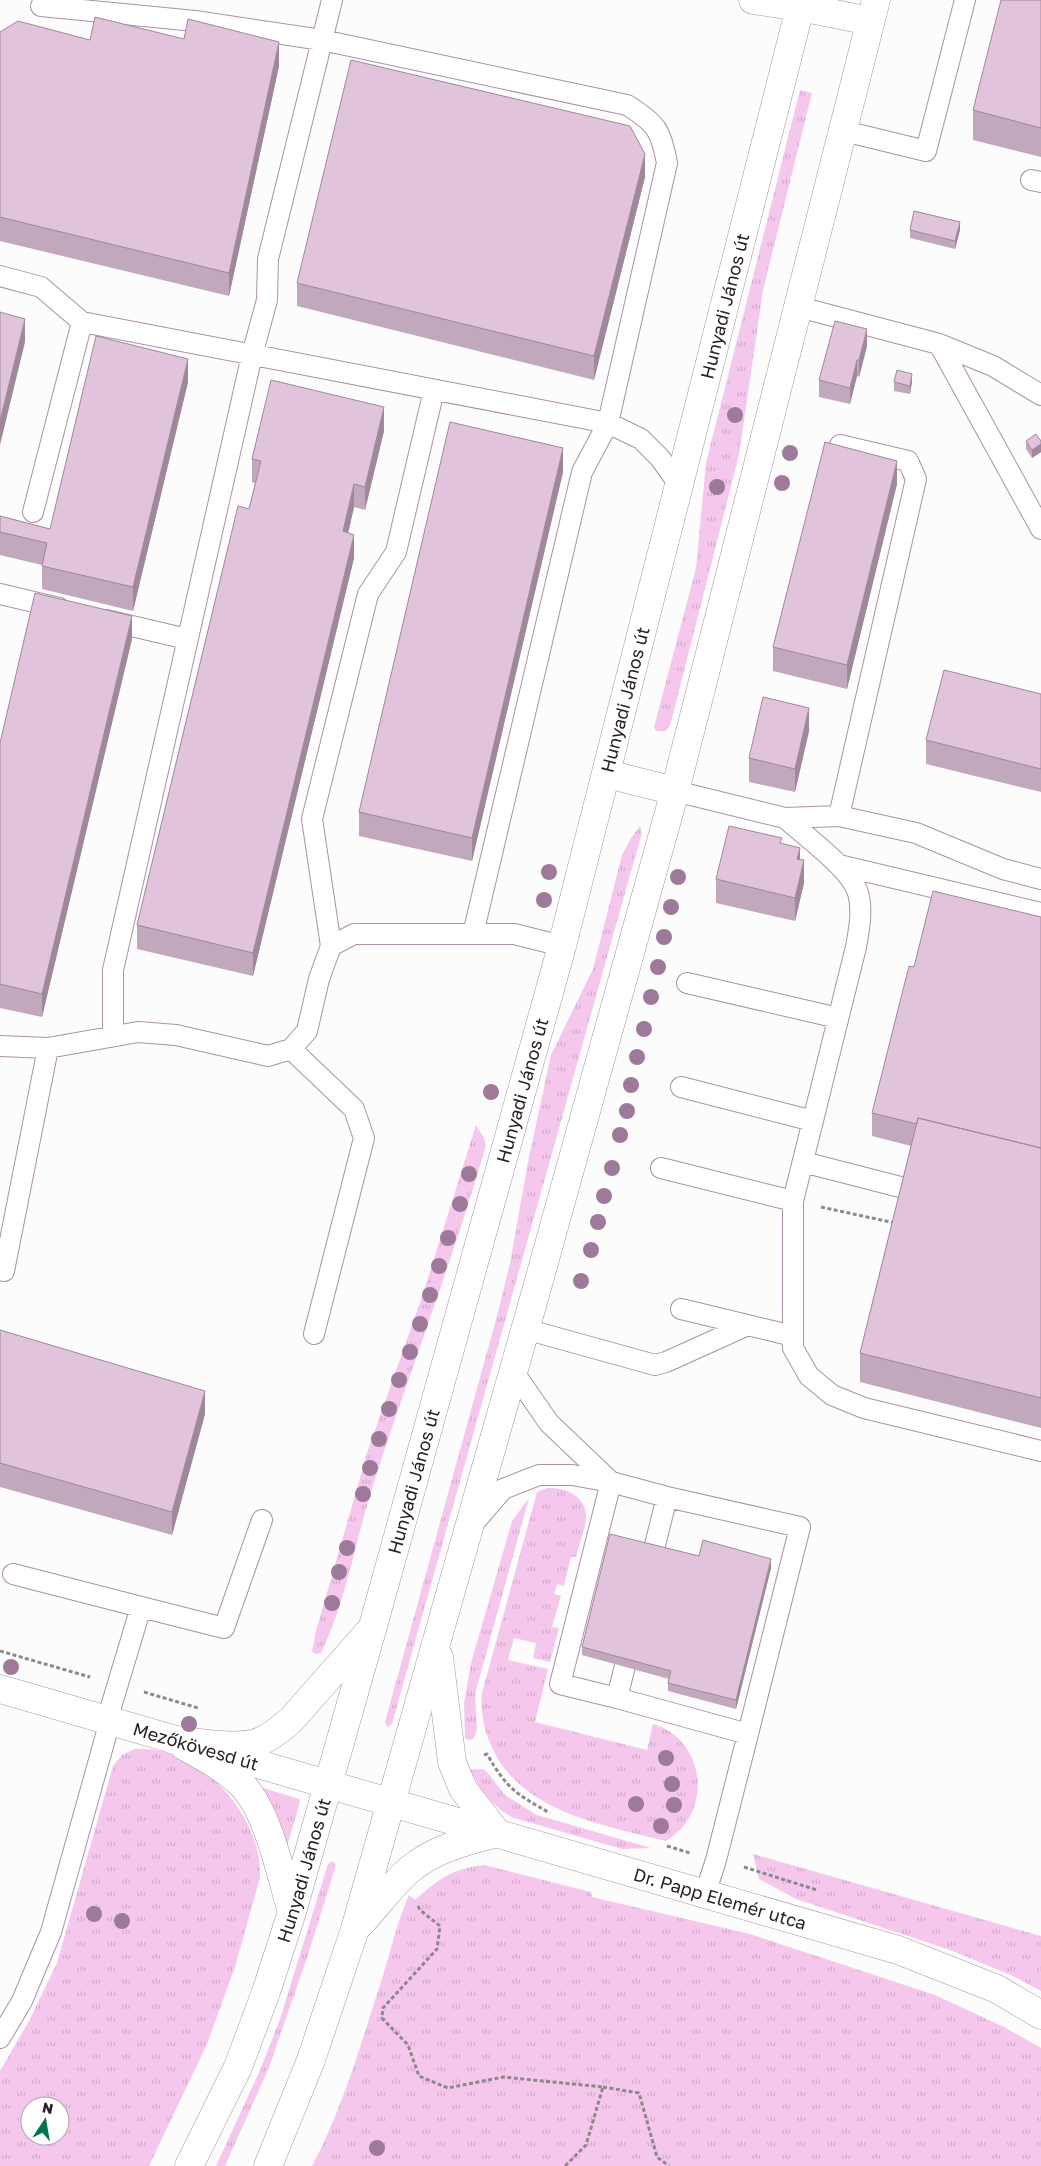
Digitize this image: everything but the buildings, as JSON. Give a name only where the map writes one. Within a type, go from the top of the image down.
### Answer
[{"type":"main road","points":[[268,2166],[311,2060],[355,1929],[525,1329],[675,791],[873,11],[754,0]]},
{"type":"main road","name":"Hunyadi János út","points":[[190,2166],[238,2067],[266,1992],[292,1912],[374,1626],[562,946],[801,4]]},
{"type":"main road","points":[[607,774],[675,791]]},
{"type":"main road","points":[[174,1740],[219,1745],[256,1743],[281,1729],[374,1626]]},
{"type":"main road","points":[[355,1929],[409,1870],[416,1865],[454,1844],[497,1833],[463,1789],[452,1762],[437,1642]]},
{"type":"main road","name":"Mezőkövesd út","points":[[0,1689],[391,1804]]},
{"type":"main road","points":[[174,1740],[220,1766],[245,1788],[268,1831],[292,1912]]},
{"type":"main road","name":"Dr. Papp Elemér utca","points":[[391,1804],[898,1950],[997,1990],[1041,2015]]},
{"type":"lane","points":[[113,1036],[113,970],[252,355],[267,300],[268,259],[332,0]]},
{"type":"lane","points":[[844,131],[926,151],[965,0]]},
{"type":"lane","points":[[41,6],[195,22],[322,40],[627,105],[646,116],[662,137],[667,163],[608,423],[582,472],[472,934]]},
{"type":"lane","points":[[0,276],[41,287],[82,322],[608,423],[641,439],[660,458],[680,486]]},
{"type":"lane","points":[[799,307],[939,344],[993,366],[1041,395]]},
{"type":"lane","points":[[33,512],[82,322]]},
{"type":"lane","points":[[939,344],[1041,529]]},
{"type":"lane","points":[[0,1046],[48,1048],[138,1032],[176,1035],[268,1056],[291,1048],[308,1031],[319,979],[331,946],[312,819],[368,594],[396,552],[434,390]]},
{"type":"lane","points":[[839,816],[916,479],[908,461],[840,445]]},
{"type":"lane","points":[[0,595],[187,639]]},
{"type":"lane","points":[[675,791],[785,818],[839,816],[916,833],[1003,869],[1041,879]]},
{"type":"lane","points":[[785,818],[851,877],[859,894],[860,920],[856,947],[793,1201],[794,1348],[809,1376],[832,1395],[864,1408],[1041,1451]]},
{"type":"lane","points":[[837,864],[1041,913]]},
{"type":"lane","points":[[331,946],[354,934],[524,935],[562,946]]},
{"type":"lane","points":[[687,983],[838,1018]]},
{"type":"lane","points":[[4,1271],[48,1048]]},
{"type":"lane","points":[[291,1048],[354,1109],[364,1138],[314,1334]]},
{"type":"lane","points":[[682,1087],[813,1121]]},
{"type":"lane","points":[[802,1162],[908,1189]]},
{"type":"lane","points":[[661,1168],[793,1201]]},
{"type":"lane","points":[[681,1309],[793,1336]]},
{"type":"lane","points":[[525,1329],[655,1365],[666,1362],[748,1325]]},
{"type":"lane","points":[[513,1371],[549,1423],[611,1482]]},
{"type":"lane","points":[[468,1530],[503,1489],[539,1475],[572,1475],[611,1482],[667,1497],[800,1527],[716,1860],[705,1894]]},
{"type":"lane","points":[[611,1482],[560,1684],[748,1734]]},
{"type":"lane","points":[[653,1553],[667,1497]]},
{"type":"lane","points":[[13,1574],[224,1628],[262,1520]]},
{"type":"lane","points":[[0,2038],[22,2001],[51,1932],[141,1607]]},
{"type":"lane","points":[[617,1698],[625,1666]]},
{"type":"path","points":[[793,1201],[899,1224]]},
{"type":"path","points":[[417,1903],[420,1910],[440,1926],[437,1949],[383,2008],[382,2018],[408,2044],[419,2076],[448,2088],[502,2077],[603,2086],[639,2093],[657,2157],[669,2166]]},
{"type":"path","points":[[565,2166],[586,2145],[603,2086]]},
{"type":"green space","points":[[800,90],[812,93],[763,290],[739,455],[670,726],[665,731],[656,731],[654,727],[696,568],[706,463]]},
{"type":"green space","points":[[640,826],[642,833],[392,1724],[387,1727],[385,1722],[510,1263],[529,1157],[551,1055],[593,969],[622,855]]},
{"type":"green space","points":[[476,1125],[486,1145],[474,1187],[376,1476],[338,1610],[321,1653],[315,1654],[312,1651],[316,1631],[368,1450],[423,1294]]},
{"type":"green space","points":[[547,1488],[567,1491],[578,1497],[585,1508],[585,1525],[576,1557],[571,1557],[564,1586],[557,1584],[554,1594],[561,1596],[552,1627],[559,1628],[550,1662],[533,1658],[536,1643],[514,1638],[508,1660],[548,1669],[535,1722],[647,1750],[653,1724],[671,1733],[684,1745],[693,1761],[697,1778],[697,1796],[691,1814],[681,1829],[666,1841],[620,1830],[573,1815],[530,1793],[513,1778],[498,1759],[487,1735],[482,1711],[482,1693],[537,1492]]},
{"type":"green space","points":[[529,1498],[475,1694],[477,1730],[473,1739],[467,1740],[465,1737],[464,1703],[471,1663],[512,1521]]},
{"type":"green space","points":[[135,1749],[159,1751],[182,1759],[203,1771],[223,1788],[239,1808],[251,1831],[258,1854],[260,1878],[235,1967],[207,2044],[149,2166],[0,2166],[0,2071],[29,2021],[57,1963],[113,1766],[122,1755]]},
{"type":"green space","points":[[483,1769],[505,1795],[537,1815],[651,1848],[622,1849],[514,1818],[493,1804],[478,1785],[470,1770]]},
{"type":"green space","points":[[257,1786],[299,1799],[300,1802],[287,1846]]},
{"type":"green space","points":[[753,1854],[1041,1936],[1041,1991],[1013,1976],[950,1950],[796,1899],[759,1879]]},
{"type":"green space","points":[[333,1861],[336,1865],[308,1955],[268,2070],[225,2166],[216,2166],[261,2068],[280,2019],[328,1864]]},
{"type":"green space","points":[[484,1865],[591,1892],[592,1897],[750,1934],[935,1995],[1006,2028],[1041,2048],[1041,2166],[312,2166],[334,2120],[352,2071],[398,1923],[409,1895],[415,1900],[446,1876],[463,1869]]}]
